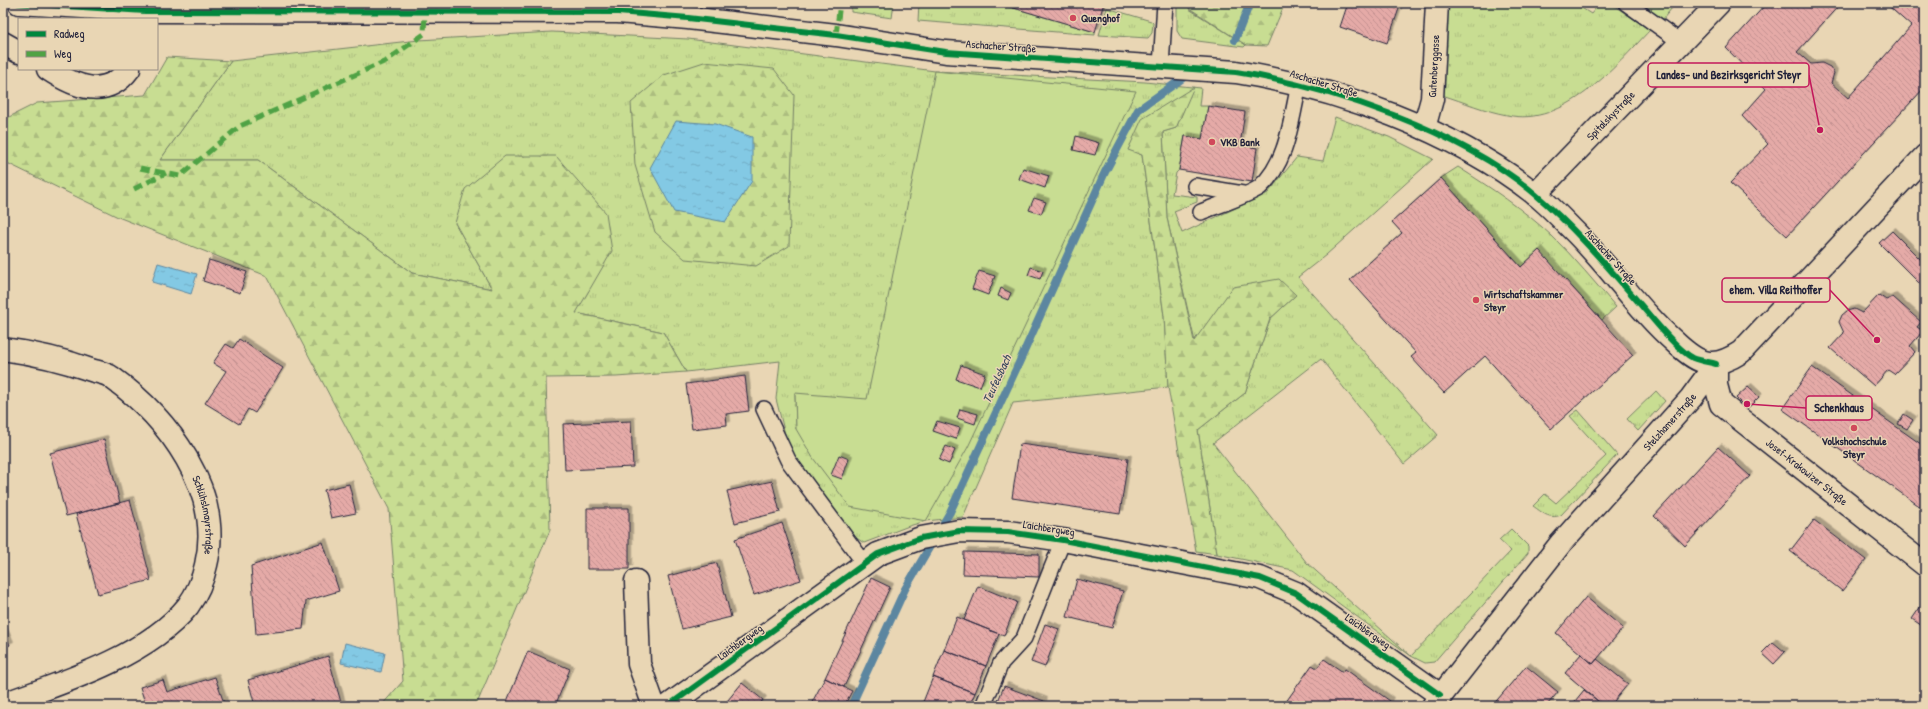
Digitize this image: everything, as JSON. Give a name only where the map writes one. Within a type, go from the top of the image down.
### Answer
[{"type":"street","points":[[20,3],[145,15]]},
{"type":"street","name":"Gutenberggasse","points":[[1424,128],[1432,99],[1437,3]]},
{"type":"street","name":"Spitalskystraße","points":[[1535,194],[1719,3]]},
{"type":"street","name":"Aschacher Straße","points":[[145,15],[618,12],[688,18],[836,35],[946,52],[1161,66],[1236,72],[1268,77],[1366,106],[1424,128],[1474,153],[1535,194],[1573,230],[1668,336],[1692,358],[1716,364]]},
{"type":"street","points":[[3,43],[18,51]]},
{"type":"street","points":[[50,70],[79,86],[94,88],[106,87],[122,79],[128,70]]},
{"type":"street","points":[[1716,364],[1728,360],[1741,352],[1925,156]]},
{"type":"street","name":"Schlühslmayrstraße","points":[[3,349],[20,351],[78,365],[110,376],[141,403],[169,431],[184,454],[199,482],[207,513],[211,546],[203,578],[188,605],[168,627],[139,646],[110,662],[59,684],[3,704]]},
{"type":"street","name":"Josef-Krakowizer Straße","points":[[1716,364],[1716,385],[1721,404],[1925,565]]},
{"type":"street","name":"Stelzhamerstraße","points":[[1437,700],[1561,543],[1691,398],[1716,364]]},
{"type":"street","name":"Laichbergweg","points":[[668,706],[878,554],[920,538],[959,531],[1008,532],[1063,540],[1260,578],[1296,593],[1437,700]]},
{"type":"street","points":[[636,581],[639,664],[654,706]]},
{"type":"lane","points":[[1161,66],[1166,3]]},
{"type":"lane","points":[[1626,3],[1682,43]]},
{"type":"lane","points":[[1201,212],[1259,188],[1277,167],[1286,143],[1299,85]]},
{"type":"lane","points":[[1195,186],[1244,194]]},
{"type":"lane","points":[[764,408],[788,460],[865,564]]},
{"type":"lane","points":[[983,706],[1001,663],[1024,638],[1063,540]]},
{"type":"green space","points":[[851,3],[894,3],[892,18],[851,12]]},
{"type":"green space","points":[[919,3],[997,3],[1095,32],[1095,35],[918,21]]},
{"type":"green space","points":[[1177,3],[1191,3],[1189,9],[1246,45],[1244,47],[1182,39],[1177,31]]},
{"type":"green space","points":[[1191,3],[1285,3],[1267,46],[1246,45],[1189,8]]},
{"type":"green space","points":[[1447,3],[1574,3],[1591,14],[1600,3],[1610,3],[1650,30],[1604,77],[1568,104],[1548,112],[1528,117],[1507,115],[1483,109],[1442,95]]},
{"type":"green space","points":[[1637,3],[1676,3],[1663,19]]},
{"type":"green space","points":[[1107,8],[1151,21],[1153,23],[1152,33],[1148,38],[1099,35]]},
{"type":"green space","points":[[552,32],[688,39],[935,71],[1145,82],[1193,87],[1128,149],[1142,155],[1164,316],[1168,387],[1013,403],[963,517],[926,521],[864,543],[852,535],[788,446],[776,399],[780,361],[686,372],[663,332],[576,313],[455,223],[492,289],[412,273],[258,160],[160,160],[231,61],[419,40]],"holes":[[[795,394],[867,400],[796,429]]]},
{"type":"green space","points":[[167,57],[231,61],[160,160],[258,160],[412,273],[492,289],[455,223],[465,189],[505,156],[556,156],[606,213],[612,251],[576,313],[663,332],[686,372],[616,377],[546,378],[550,530],[476,706],[381,706],[403,681],[389,509],[267,276],[118,217],[3,161],[3,120],[37,103],[145,95]]},
{"type":"green space","points":[[704,62],[774,69],[794,95],[789,246],[756,266],[685,259],[655,232],[635,165],[631,103],[664,75]]},
{"type":"green space","points":[[935,71],[1136,91],[968,447],[926,521],[850,507],[813,458],[796,429],[795,393],[867,399]]},
{"type":"green space","points":[[1193,87],[1201,88],[1199,106],[1208,106],[1202,139],[1185,136],[1179,170],[1176,173],[1172,194],[1197,197],[1197,202],[1174,211],[1182,233],[1268,193],[1297,157],[1323,161],[1335,117],[1389,137],[1433,159],[1326,255],[1298,277],[1438,435],[1404,464],[1321,359],[1213,443],[1307,563],[1411,656],[1293,570],[1217,554],[1198,430],[1245,393],[1270,319],[1296,295],[1195,342],[1167,218],[1163,132],[1176,128]]},
{"type":"green space","points":[[1194,87],[1176,128],[1163,132],[1167,218],[1194,341],[1233,287],[1279,279],[1296,295],[1270,319],[1245,393],[1198,430],[1217,554],[1196,551],[1168,387],[1164,316],[1142,155],[1128,150],[1142,119]]},
{"type":"green space","points":[[1458,167],[1506,199],[1541,226],[1569,253],[1616,307],[1602,320],[1539,251],[1521,267],[1441,178]]},
{"type":"green space","points":[[1656,391],[1665,401],[1638,431],[1627,419]]},
{"type":"green space","points":[[1578,410],[1617,455],[1561,515],[1553,517],[1549,516],[1533,506],[1545,494],[1556,503],[1606,456],[1570,416]]},
{"type":"green space","points":[[1511,529],[1528,546],[1528,553],[1434,662],[1425,663],[1411,656],[1511,551],[1499,540]]},
{"type":"water","points":[[676,121],[715,124],[752,137],[752,181],[725,222],[674,212],[650,168]]},
{"type":"water","points":[[158,263],[197,274],[191,294],[152,282]]},
{"type":"water","points":[[345,643],[385,653],[381,672],[341,663]]},
{"type":"building","name":"Quenghof","points":[[997,3],[1104,3],[1095,32]]},
{"type":"building","points":[[1348,3],[1401,3],[1387,43],[1340,27]]},
{"type":"building","points":[[1767,3],[1841,3],[1797,52],[1811,64],[1822,63],[1830,67],[1834,73],[1831,83],[1848,98],[1911,26],[1885,3],[1925,3],[1925,87],[1787,236],[1730,183],[1768,144],[1742,116],[1766,89],[1726,48]]},
{"type":"building","name":"VKB Bank","points":[[1208,106],[1245,112],[1240,145],[1257,148],[1252,182],[1179,170],[1185,136],[1202,139]]},
{"type":"building","points":[[1076,136],[1099,143],[1095,155],[1073,150]]},
{"type":"building","points":[[1023,168],[1049,176],[1045,188],[1019,179]]},
{"type":"building","name":"Wirtschaftskammer Steyr","points":[[1441,178],[1521,267],[1539,250],[1633,355],[1551,429],[1485,356],[1444,393],[1411,357],[1416,353],[1350,280],[1402,233],[1392,222]]},
{"type":"building","points":[[1034,198],[1046,202],[1041,214],[1029,210]]},
{"type":"building","points":[[1892,231],[1925,264],[1925,285],[1923,287],[1879,243]]},
{"type":"building","points":[[209,260],[247,272],[240,293],[203,281]]},
{"type":"building","points":[[1031,267],[1043,271],[1040,279],[1028,275]]},
{"type":"building","points":[[979,271],[995,276],[988,295],[972,289]]},
{"type":"building","points":[[1001,288],[1011,293],[1008,300],[998,296]]},
{"type":"building","points":[[1879,295],[1886,300],[1893,297],[1921,322],[1917,327],[1923,331],[1910,346],[1915,352],[1894,374],[1888,370],[1874,386],[1830,348],[1844,333],[1839,322],[1842,315],[1847,311],[1854,309],[1862,313]]},
{"type":"building","points":[[239,339],[283,368],[255,413],[248,409],[239,424],[205,403],[226,371],[213,363],[226,344],[233,348]]},
{"type":"building","points":[[961,365],[985,374],[980,387],[956,379]]},
{"type":"building","name":"Volkshochschule Steyr","points":[[1812,367],[1925,447],[1925,510],[1782,409]]},
{"type":"building","points":[[745,376],[749,411],[726,414],[727,425],[692,429],[686,384]]},
{"type":"building","points":[[1748,387],[1759,397],[1747,409],[1736,398]]},
{"type":"building","points":[[960,409],[978,414],[975,424],[957,418]]},
{"type":"building","points":[[1904,414],[1913,420],[1907,429],[1898,424]]},
{"type":"building","points":[[631,421],[633,467],[565,470],[563,424]]},
{"type":"building","points":[[937,421],[960,428],[956,439],[933,431]]},
{"type":"building","points":[[104,439],[120,503],[66,516],[50,453]]},
{"type":"building","points":[[1020,444],[1128,459],[1120,514],[1012,498]]},
{"type":"building","points":[[946,446],[955,450],[949,464],[939,460]]},
{"type":"building","points":[[1718,447],[1750,476],[1685,546],[1654,516]]},
{"type":"building","points":[[839,455],[849,459],[842,479],[831,475]]},
{"type":"building","points":[[772,481],[780,512],[735,523],[727,491]]},
{"type":"building","points":[[349,484],[356,513],[331,518],[324,490]]},
{"type":"building","points":[[130,500],[151,580],[98,594],[76,514]]},
{"type":"building","points":[[587,508],[629,508],[629,569],[587,569]]},
{"type":"building","points":[[1814,520],[1866,560],[1842,591],[1790,551]]},
{"type":"building","points":[[782,523],[801,580],[754,595],[735,539]]},
{"type":"building","points":[[323,542],[339,591],[306,601],[303,629],[256,634],[251,566]]},
{"type":"building","points":[[964,552],[1039,554],[1039,577],[963,574]]},
{"type":"building","points":[[717,563],[731,617],[682,629],[668,576]]},
{"type":"building","points":[[871,578],[890,587],[844,687],[825,678]]},
{"type":"building","points":[[1077,579],[1123,591],[1112,628],[1067,617]]},
{"type":"building","points":[[978,586],[1017,602],[1004,636],[964,620]]},
{"type":"building","points":[[1586,597],[1623,628],[1593,664],[1556,633]]},
{"type":"building","points":[[1923,603],[1925,605],[1925,628],[1912,619]]},
{"type":"building","points":[[957,617],[999,634],[986,666],[944,650]]},
{"type":"building","points":[[1045,624],[1059,629],[1045,667],[1031,662]]},
{"type":"building","points":[[3,630],[10,645],[3,648]]},
{"type":"building","points":[[1773,642],[1785,652],[1774,664],[1762,653]]},
{"type":"building","points":[[944,650],[986,666],[975,693],[933,677]]},
{"type":"building","points":[[528,651],[570,669],[555,706],[505,706]]},
{"type":"building","points":[[1581,654],[1593,664],[1597,659],[1628,684],[1610,706],[1604,706],[1565,673]]},
{"type":"building","points":[[328,656],[342,706],[255,706],[248,680]]},
{"type":"building","points":[[1324,659],[1343,672],[1345,669],[1390,701],[1387,706],[1283,706],[1312,665],[1317,668]]},
{"type":"building","points":[[1526,666],[1558,692],[1548,704],[1551,706],[1492,706]]},
{"type":"building","points":[[215,677],[225,706],[146,706],[140,687],[163,680],[167,692]]},
{"type":"building","points":[[933,677],[975,693],[969,706],[932,706],[923,702]]},
{"type":"building","points":[[825,678],[852,691],[844,706],[810,706]]},
{"type":"building","points":[[742,683],[763,700],[758,706],[723,706]]},
{"type":"building","points":[[1004,686],[1044,701],[1042,706],[996,706]]},
{"type":"building","points":[[1584,690],[1604,706],[1571,706]]},
{"type":"waterway","name":"Teufelsbach","points":[[1235,40],[1250,3]]},
{"type":"waterway","name":"Teufelsbach","points":[[851,706],[905,589],[950,512],[1105,172],[1138,110],[1183,78]]},
{"type":"marked path","points":[[836,35],[840,3]]},
{"type":"marked path","points":[[140,168],[180,176],[240,126],[386,61],[424,34],[425,12]]},
{"type":"marked path","points":[[134,189],[166,173]]},
{"type":"cycle path","points":[[19,3],[145,11],[618,12],[688,18],[836,35],[946,52],[1236,72],[1273,79],[1353,101],[1393,115],[1470,150],[1505,171],[1535,194],[1577,233],[1680,348],[1693,358],[1716,364]]},
{"type":"cycle path","points":[[668,706],[878,554],[921,538],[959,531],[1008,532],[1063,540],[1260,578],[1296,593],[1440,695]]},
{"type":"place","name":"Quenghof","points":[[1073,18]]},
{"type":"place","name":"Landes- und Bezirksgericht Steyr","points":[[1820,130]]},
{"type":"place","name":"VKB Bank","points":[[1212,142]]},
{"type":"place","name":"Wirtschaftskammer Steyr","points":[[1476,300]]},
{"type":"place","name":"ehem. Villa Reithoffer","points":[[1877,340]]},
{"type":"place","name":"Schenkhaus","points":[[1747,404]]},
{"type":"place","name":"Volkshochschule Steyr","points":[[1854,428]]}]
